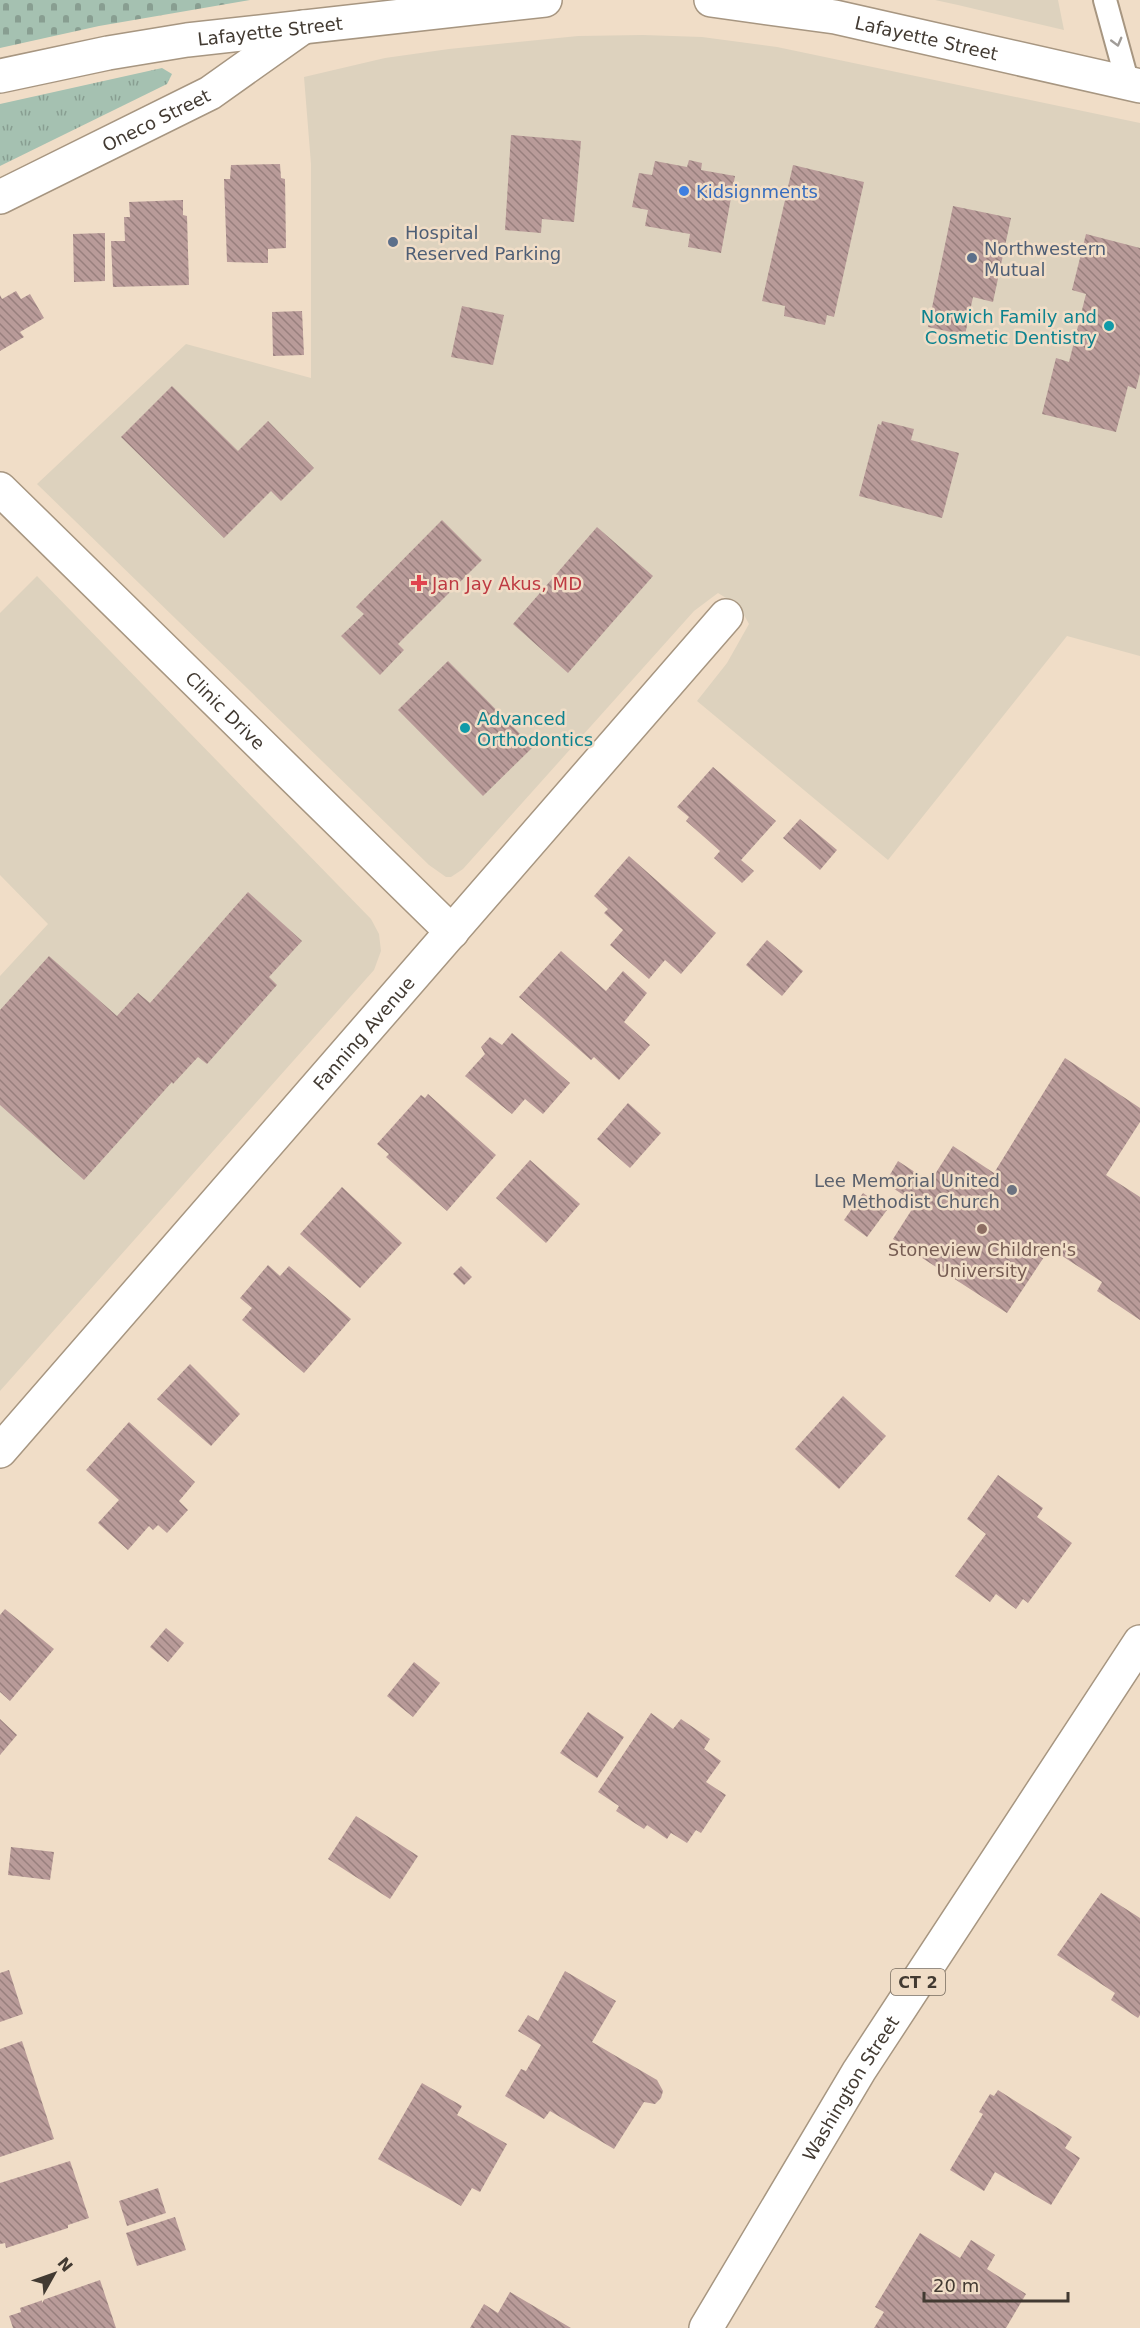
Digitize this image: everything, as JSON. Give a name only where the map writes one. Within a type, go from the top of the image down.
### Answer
[{"type":"main road","name":"Lafayette Street","points":[[0,76],[165,43],[545,0]]},
{"type":"main road","name":"Lafayette Street","points":[[711,0],[835,17],[1134,85]]},
{"type":"main road","name":"Oneco Street","points":[[0,197],[210,93],[303,27]]},
{"type":"main road","name":"Clinic Drive","points":[[0,489],[452,932]]},
{"type":"main road","name":"Fanning Avenue","points":[[0,1451],[726,616]]},
{"type":"main road","name":"Washington Street","points":[[706,2328],[859,2071],[1140,1642]]},
{"type":"lane","points":[[1105,0],[1134,85]]},
{"type":"shaded area","points":[[935,0],[1058,0],[1064,30],[958,5]]},
{"type":"shaded area","points":[[578,36],[702,37],[777,47],[1140,123],[1140,656],[1067,636],[888,860],[697,701],[727,663],[749,624],[739,606],[718,593],[694,611],[463,869],[451,877],[446,877],[429,865],[37,484],[186,344],[311,378],[311,164],[304,77],[385,58],[449,49]]},
{"type":"shaded area","points":[[37,576],[371,919],[379,934],[381,951],[374,970],[0,1391],[0,976],[48,924],[0,875],[0,613]]},
{"type":"green space","points":[[0,0],[250,0],[99,26],[0,48]]},
{"type":"green space","points":[[162,68],[172,74],[167,84],[0,166],[0,104]]},
{"type":"building","points":[[511,135],[581,141],[574,222],[542,219],[541,233],[505,230]]},
{"type":"building","name":"Kidsignments","points":[[689,160],[702,163],[701,170],[735,176],[721,253],[688,247],[690,234],[645,226],[648,210],[632,207],[639,173],[652,175],[655,161],[687,167]]},
{"type":"building","points":[[280,164],[281,178],[285,179],[286,248],[268,249],[268,263],[227,262],[224,179],[230,179],[231,165]]},
{"type":"building","points":[[793,165],[864,182],[834,317],[827,315],[825,325],[784,316],[785,306],[762,301]]},
{"type":"building","points":[[183,200],[183,215],[187,216],[189,285],[113,287],[111,241],[125,241],[124,217],[130,217],[129,202]]},
{"type":"building","name":"Northwestern Mutual","points":[[953,206],[1011,218],[993,302],[973,297],[965,335],[928,327]]},
{"type":"building","points":[[105,233],[105,281],[74,282],[73,234]]},
{"type":"building","name":"Norwich Family and Cosmetic Dentistry","points":[[1086,234],[1140,248],[1140,373],[1136,389],[1128,386],[1116,432],[1042,414],[1056,358],[1069,362],[1086,294],[1072,290]]},
{"type":"building","points":[[16,291],[21,299],[30,294],[44,318],[20,332],[24,337],[0,351],[0,295],[2,299]]},
{"type":"building","points":[[462,306],[504,315],[493,365],[451,357]]},
{"type":"building","points":[[302,311],[304,355],[273,356],[272,312]]},
{"type":"building","points":[[172,386],[238,451],[268,421],[314,468],[281,501],[271,491],[224,538],[121,437]]},
{"type":"building","points":[[882,421],[914,429],[911,440],[959,453],[942,518],[859,496],[878,424],[881,425]]},
{"type":"building","name":"Jan Jay Akus, MD","points":[[442,520],[482,560],[398,644],[404,650],[380,675],[341,636],[364,614],[356,607]]},
{"type":"building","points":[[597,527],[653,576],[568,673],[513,624]]},
{"type":"building","name":"Advanced Orthodontics","points":[[448,661],[533,747],[483,796],[398,710]]},
{"type":"building","points":[[713,767],[776,821],[741,860],[754,871],[742,883],[714,858],[720,851],[686,821],[689,817],[677,807]]},
{"type":"building","points":[[800,819],[837,850],[820,870],[783,838]]},
{"type":"building","points":[[629,856],[716,933],[681,974],[665,960],[649,979],[610,945],[623,930],[604,913],[608,909],[594,896]]},
{"type":"building","points":[[248,892],[302,941],[269,977],[277,985],[207,1064],[198,1057],[173,1084],[172,1082],[84,1180],[0,1105],[0,1010],[49,956],[117,1016],[138,993],[150,1003]]},
{"type":"building","points":[[767,940],[803,971],[782,996],[746,965]]},
{"type":"building","points":[[561,951],[606,991],[623,971],[647,993],[624,1022],[650,1045],[619,1080],[594,1057],[591,1060],[519,997]]},
{"type":"building","points":[[512,1033],[570,1083],[543,1114],[525,1099],[512,1114],[465,1076],[485,1054],[481,1047],[490,1037],[502,1045]]},
{"type":"building","name":"Lee Memorial United Methodist Church","points":[[1065,1058],[1140,1108],[1140,1122],[1106,1175],[1140,1197],[1140,1320],[1097,1291],[1102,1282],[1050,1248],[1007,1313],[893,1239],[916,1203],[885,1183],[898,1161],[930,1182],[953,1146],[994,1173]]},
{"type":"building","points":[[428,1094],[496,1155],[447,1211],[386,1157],[389,1154],[377,1144],[421,1095],[425,1098]]},
{"type":"building","points":[[628,1103],[661,1133],[630,1168],[597,1139]]},
{"type":"building","points":[[530,1160],[580,1204],[546,1243],[496,1198]]},
{"type":"building","points":[[342,1187],[402,1243],[360,1288],[300,1234]]},
{"type":"building","points":[[863,1193],[887,1210],[867,1237],[844,1220]]},
{"type":"building","points":[[268,1265],[280,1276],[289,1266],[351,1319],[304,1373],[242,1320],[252,1308],[240,1298]]},
{"type":"building","points":[[461,1266],[472,1277],[464,1285],[453,1274]]},
{"type":"building","points":[[190,1364],[240,1414],[211,1446],[157,1399]]},
{"type":"building","points":[[843,1396],[886,1436],[839,1489],[795,1449]]},
{"type":"building","points":[[129,1422],[195,1482],[179,1501],[188,1510],[167,1533],[158,1525],[153,1530],[149,1526],[128,1550],[98,1523],[119,1500],[86,1470]]},
{"type":"building","points":[[998,1475],[1043,1508],[1037,1517],[1072,1543],[1028,1603],[1023,1599],[1016,1609],[996,1594],[990,1602],[955,1576],[986,1534],[967,1519]]},
{"type":"building","points":[[5,1609],[54,1649],[10,1701],[0,1692],[0,1615]]},
{"type":"building","points":[[166,1628],[184,1643],[168,1662],[150,1647]]},
{"type":"building","points":[[414,1662],[440,1683],[413,1717],[387,1696]]},
{"type":"building","points":[[588,1712],[624,1737],[597,1778],[560,1753]]},
{"type":"building","points":[[651,1713],[673,1729],[681,1719],[710,1739],[704,1749],[721,1761],[706,1782],[726,1795],[701,1833],[696,1830],[687,1843],[671,1833],[667,1839],[647,1825],[644,1829],[616,1811],[619,1806],[598,1792]]},
{"type":"building","points":[[0,1719],[17,1735],[0,1755]]},
{"type":"building","points":[[356,1816],[418,1856],[390,1899],[328,1859]]},
{"type":"building","points":[[11,1847],[54,1852],[50,1880],[8,1875]]},
{"type":"building","points":[[1101,1893],[1140,1918],[1140,2015],[1138,2018],[1111,2000],[1115,1993],[1057,1955]]},
{"type":"building","points":[[9,1970],[23,2014],[0,2022],[0,1973]]},
{"type":"building","points":[[565,1971],[616,2001],[592,2042],[657,2080],[663,2091],[661,2098],[655,2104],[644,2102],[614,2149],[550,2111],[544,2119],[505,2096],[521,2069],[526,2071],[541,2045],[518,2031],[528,2015],[538,2021]]},
{"type":"building","points":[[22,2041],[54,2139],[0,2157],[0,2049]]},
{"type":"building","points":[[422,2083],[462,2106],[457,2115],[507,2144],[480,2192],[472,2188],[461,2206],[378,2159]]},
{"type":"building","points":[[998,2090],[1072,2137],[1065,2148],[1080,2158],[1051,2205],[995,2172],[984,2191],[950,2170],[983,2114],[979,2112],[990,2094],[994,2096]]},
{"type":"building","points":[[70,2161],[89,2218],[68,2225],[68,2228],[6,2248],[5,2243],[0,2244],[0,2183]]},
{"type":"building","points":[[158,2188],[166,2213],[127,2226],[119,2201]]},
{"type":"building","points":[[175,2217],[186,2250],[137,2266],[126,2233]]},
{"type":"building","points":[[920,2233],[960,2258],[971,2240],[995,2255],[987,2269],[1026,2294],[1006,2328],[874,2328],[884,2312],[875,2307]]},
{"type":"building","points":[[100,2280],[116,2328],[13,2328],[9,2316],[21,2312],[20,2308]]},
{"type":"building","points":[[510,2292],[571,2328],[470,2328],[484,2304],[498,2313]]},
{"type":"place","name":"Kidsignments","points":[[684,191]]},
{"type":"place","name":"Hospital Reserved Parking","points":[[393,242]]},
{"type":"place","name":"Northwestern Mutual","points":[[972,258]]},
{"type":"place","name":"Norwich Family and Cosmetic Dentistry","points":[[1109,326]]},
{"type":"place","name":"Jan Jay Akus, MD","points":[[419,583]]},
{"type":"place","name":"Advanced Orthodontics","points":[[465,728]]},
{"type":"place","name":"Lee Memorial United Methodist Church","points":[[1012,1190]]},
{"type":"place","name":"Stoneview Children's University","points":[[982,1229]]}]
